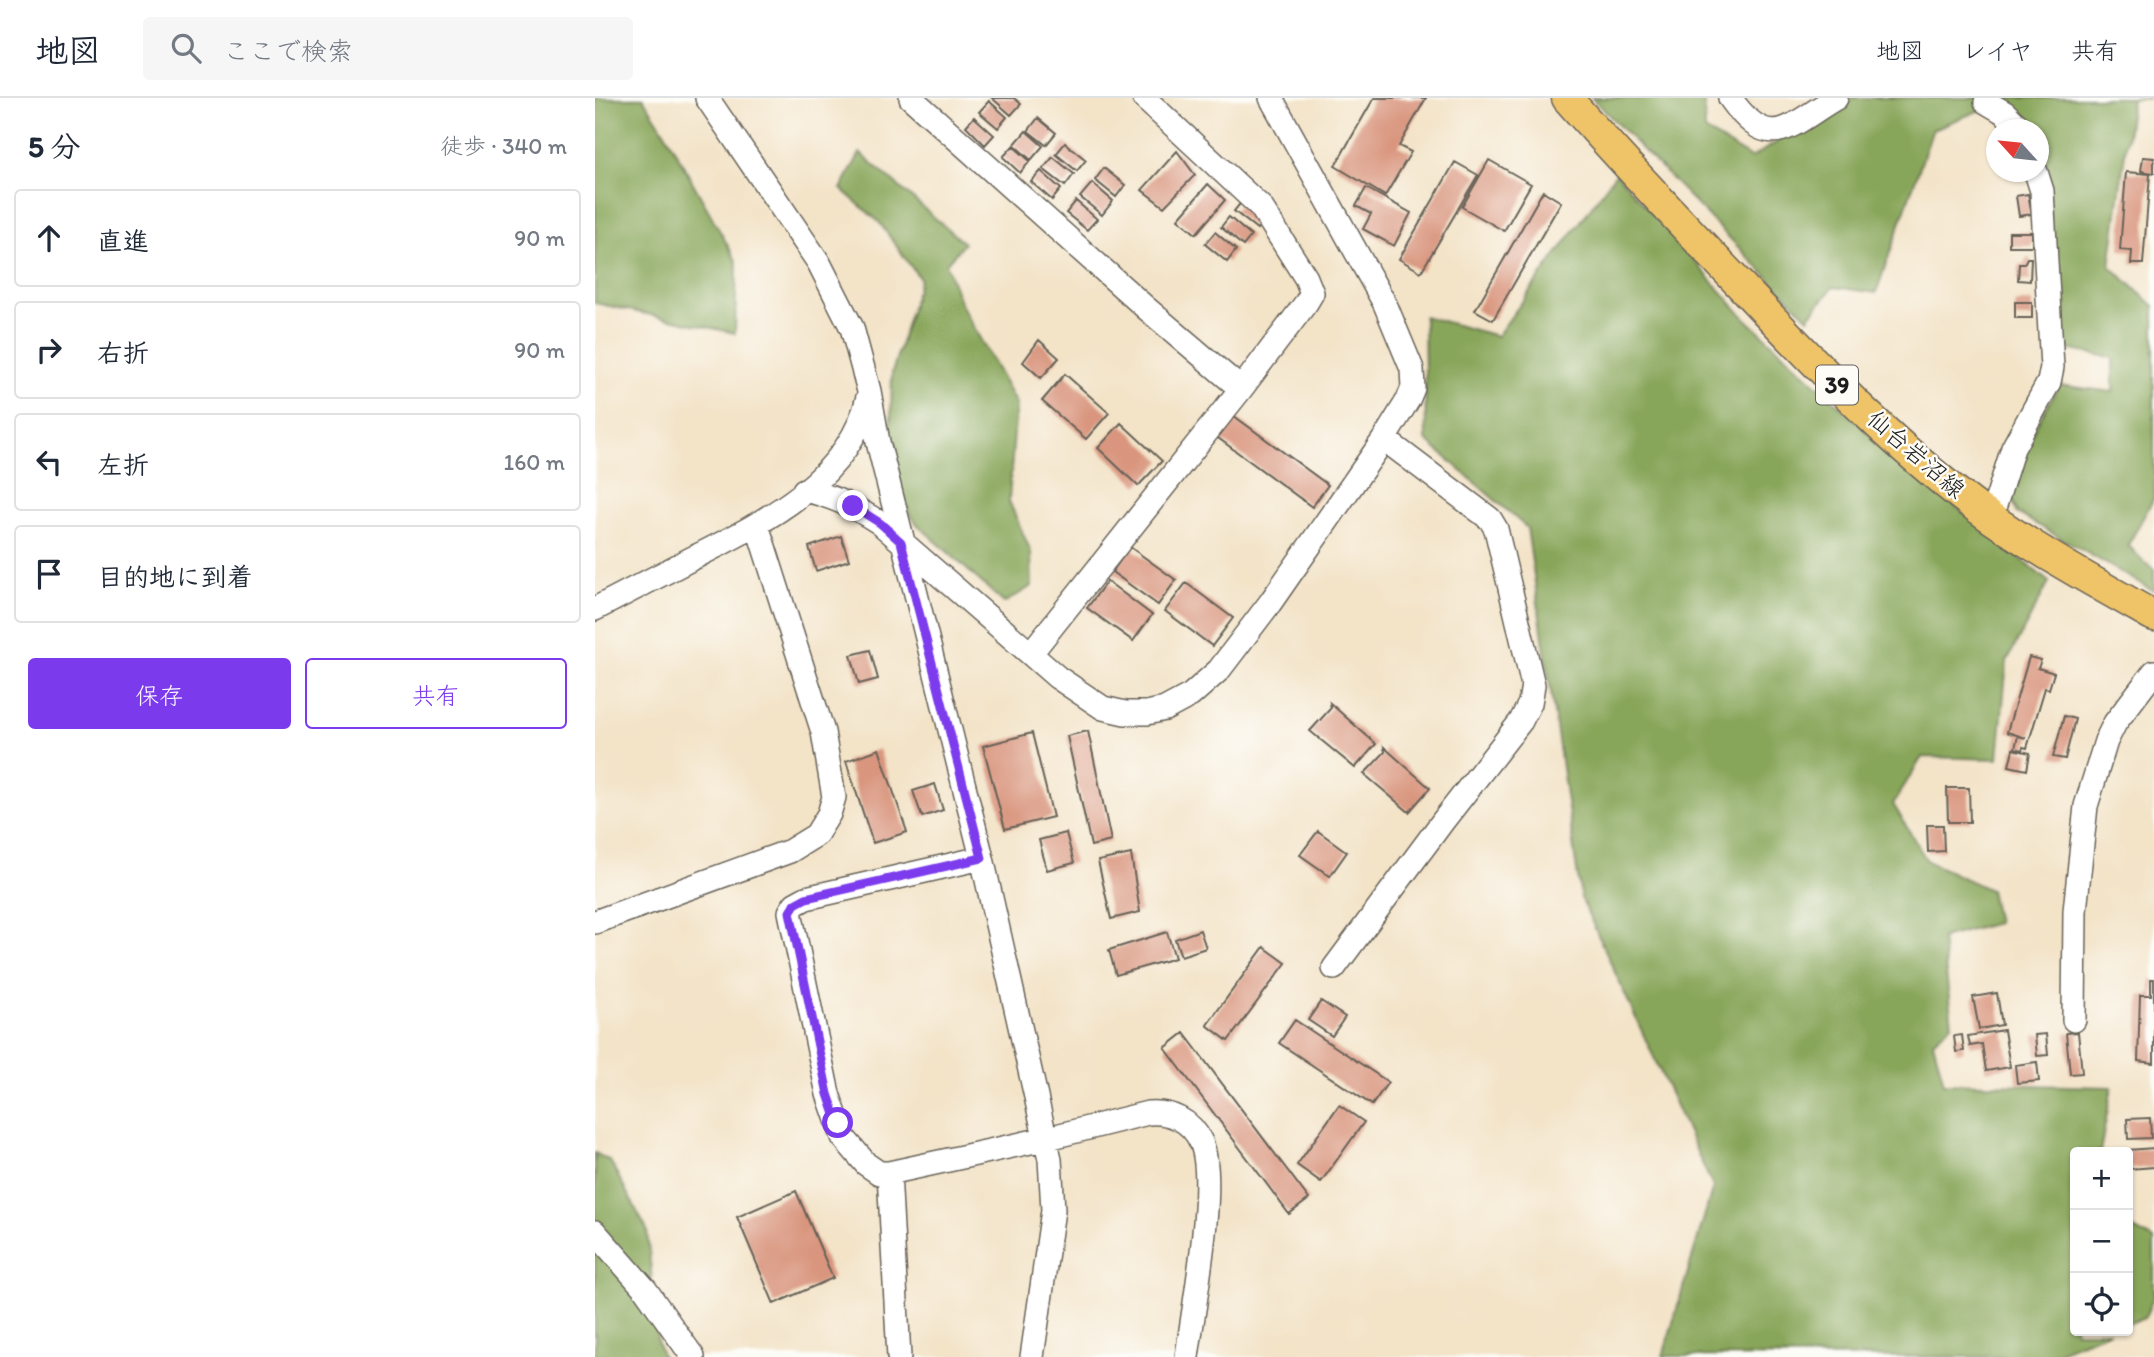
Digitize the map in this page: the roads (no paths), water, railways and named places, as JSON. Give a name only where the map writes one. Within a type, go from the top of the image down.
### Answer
[{"type":"main road","name":"仙台岩沼線","points":[[1567,98],[1817,365],[1919,461],[1991,518],[2090,580],[2154,616]]},
{"type":"street","points":[[708,98],[819,263],[852,328],[869,391],[901,542],[982,858],[1050,1159],[1052,1210],[1032,1357]]},
{"type":"street","points":[[911,98],[1241,389]]},
{"type":"street","points":[[1031,653],[1241,389],[1311,293],[1306,278],[1261,207],[1144,98]]},
{"type":"street","points":[[804,490],[831,496],[880,523],[1056,677],[1103,708],[1125,713],[1147,713],[1165,709],[1191,695],[1219,670],[1270,603],[1384,439],[1413,388],[1412,369],[1385,304],[1271,98]]},
{"type":"street","points":[[1730,98],[1741,114],[1754,125],[1771,131],[1787,130],[1836,98]]},
{"type":"street","points":[[1986,102],[2011,119]]},
{"type":"street","points":[[1991,518],[2013,448],[2049,382],[2052,367],[2042,191],[2039,182]]},
{"type":"street","points":[[595,609],[757,525],[821,477],[855,434],[864,415],[869,391]]},
{"type":"street","points":[[1334,968],[1521,721],[1530,703],[1532,685],[1528,657],[1496,529],[1490,519],[1384,439]]},
{"type":"street","points":[[595,922],[790,851],[816,835],[829,814],[834,797],[824,732],[757,525]]},
{"type":"street","points":[[2074,1020],[2075,911],[2086,806],[2097,767],[2115,723],[2154,672]]},
{"type":"street","points":[[982,858],[806,898],[795,904],[790,912],[828,1094],[840,1130],[866,1164],[879,1173],[889,1173],[1044,1139],[1148,1112],[1160,1112],[1184,1121],[1194,1130],[1201,1143],[1207,1169],[1204,1222],[1187,1357]]},
{"type":"street","points":[[889,1173],[899,1357]]},
{"type":"street","points":[[595,1232],[645,1289],[693,1357]]}]
